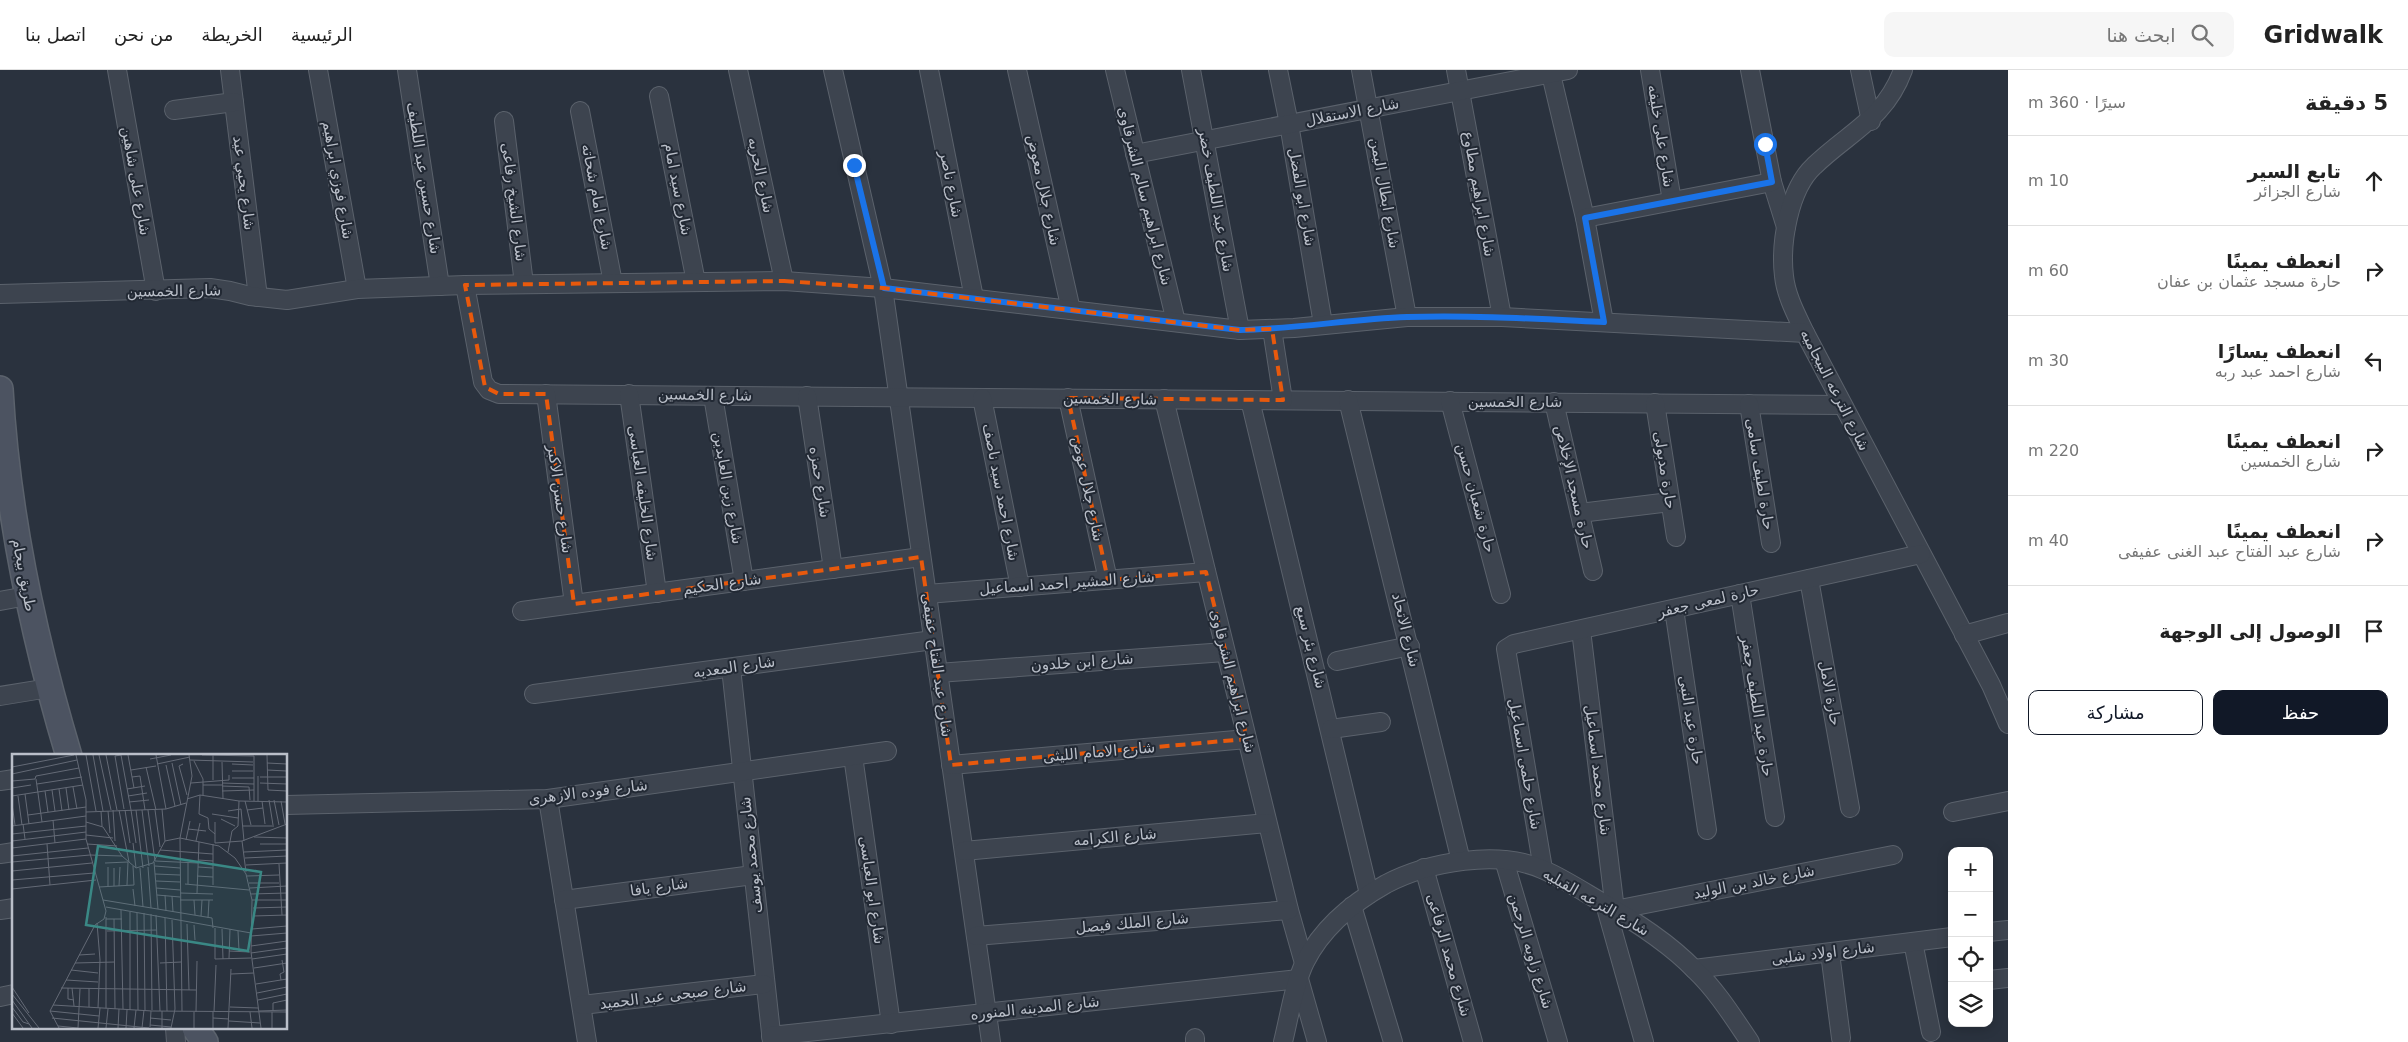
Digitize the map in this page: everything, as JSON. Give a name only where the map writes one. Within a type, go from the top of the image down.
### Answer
[{"type":"main road","name":"طريق بيجام","points":[[0,389],[5,497],[49,688],[69,754]]},
{"type":"main road","points":[[196,1030],[205,1042]]},
{"type":"street","name":"شارع على شاهين","points":[[117,70],[156,291]]},
{"type":"street","name":"شارع يحيي عيد","points":[[230,70],[258,297]]},
{"type":"street","name":"شارع فوزي ابراهيم","points":[[318,70],[357,289]]},
{"type":"street","name":"شارع حسين عبد اللطيف","points":[[407,70],[440,286]]},
{"type":"street","name":"شارع الحريه","points":[[738,70],[784,281]]},
{"type":"street","name":"شارع عبد الفتاح عفيفى","points":[[833,70],[884,288],[991,1042]]},
{"type":"street","name":"شارع ناصر","points":[[928,70],[974,298]]},
{"type":"street","name":"شارع جلال معوض","points":[[1018,70],[1070,310]]},
{"type":"street","name":"شارع ابراهيم سالم الشرقاوى","points":[[1115,70],[1176,322]]},
{"type":"street","name":"شارع عبد اللطيف خضر","points":[[1191,70],[1206,140],[1240,330]]},
{"type":"street","name":"شارع ابو الفضل","points":[[1278,70],[1323,324]]},
{"type":"street","name":"شارع ابطال اليمن","points":[[1361,70],[1407,317]]},
{"type":"street","name":"شارع ابراهيم مطاوع","points":[[1456,70],[1502,317]]},
{"type":"street","name":"شارع الاستقلال","points":[[1135,154],[1568,70]]},
{"type":"street","name":"شارع على خليفه","points":[[1650,70],[1672,202]]},
{"type":"street","points":[[1750,70],[1772,182],[1786,227]]},
{"type":"street","points":[[1860,70],[1871,121]]},
{"type":"street","name":"شارع الترعه البيجاميه","points":[[1903,70],[1897,88],[1871,121],[1813,166],[1800,184],[1792,199],[1786,227],[1784,276],[1795,313],[1805,333],[1920,554],[1991,685],[2008,722]]},
{"type":"street","points":[[1550,72],[1585,218],[1604,322]]},
{"type":"street","name":"شارع سيد امام","points":[[659,96],[696,282]]},
{"type":"street","points":[[174,110],[234,102]]},
{"type":"street","name":"شارع امام شحاته","points":[[580,111],[614,283]]},
{"type":"street","name":"شارع الشيخ رفاعى","points":[[504,121],[524,284]]},
{"type":"street","points":[[1585,218],[1772,182]]},
{"type":"street","name":"شارع الخمسين","points":[[0,294],[210,288],[258,297],[287,300],[357,289],[465,285],[784,281],[884,288],[1240,330],[1407,317],[1502,317],[1805,333]]},
{"type":"street","name":"شارع الخمسين","points":[[465,285],[485,387],[499,394],[1842,405]]},
{"type":"street","points":[[1272,329],[1283,400]]},
{"type":"street","name":"شارع حسن الاكبر","points":[[546,394],[574,604]]},
{"type":"street","name":"شارع الخليفه العباسى","points":[[629,394],[657,592]]},
{"type":"street","name":"شارع زين العابدين","points":[[713,396],[744,581]]},
{"type":"street","name":"شارع حمزه","points":[[807,396],[833,569]]},
{"type":"street","name":"شارع احمد سيد ناصف","points":[[982,398],[1020,586]]},
{"type":"street","name":"شارع جلال عوض","points":[[1068,398],[1108,580]]},
{"type":"street","name":"شارع ابراهيم الشرقاوى","points":[[1164,399],[1289,910],[1317,1042]]},
{"type":"street","name":"شارع بئر سبع","points":[[1250,400],[1331,729],[1369,894]]},
{"type":"street","name":"شارع الاتحاد","points":[[1348,400],[1410,646],[1461,861]]},
{"type":"street","name":"حارة شعبان حسن","points":[[1450,401],[1501,594]]},
{"type":"street","name":"حارة مسجد الإخلاص","points":[[1554,402],[1592,571]]},
{"type":"street","name":"حارة مدبولى","points":[[1655,403],[1676,537]]},
{"type":"street","name":"حارة لطيف سامى","points":[[1749,404],[1771,543]]},
{"type":"street","points":[[1580,513],[1670,502]]},
{"type":"street","name":"حارة لمعى جعفر","points":[[1506,658],[1506,649],[1514,644],[1920,554]]},
{"type":"street","name":"شارع الحكيم","points":[[522,611],[921,557]]},
{"type":"street","name":"شارع المشير احمد اسماعيل","points":[[927,594],[1206,572]]},
{"type":"street","name":"حارة الامل","points":[[1809,579],[1850,808]]},
{"type":"street","name":"حارة عبد اللطيف جعفر","points":[[1740,594],[1775,818]]},
{"type":"street","points":[[0,601],[27,596]]},
{"type":"street","name":"حارة عبد النبى","points":[[1674,609],[1707,830]]},
{"type":"street","points":[[1964,635],[2008,623]]},
{"type":"street","name":"شارع محمد اسماعيل","points":[[1581,630],[1610,907],[1644,1042]]},
{"type":"street","name":"شارع المعديه","points":[[534,694],[933,640]]},
{"type":"street","points":[[1337,661],[1410,646]]},
{"type":"street","name":"شارع ابن خلدون","points":[[938,673],[1225,652]]},
{"type":"street","name":"شارع حلمى اسماعيل","points":[[1506,658],[1542,869]]},
{"type":"street","name":"شارع محمد يوسف","points":[[731,668],[764,984],[772,1039]]},
{"type":"street","points":[[0,696],[49,688]]},
{"type":"street","points":[[1331,729],[1381,722]]},
{"type":"street","name":"شارع الامام الليثى","points":[[951,765],[1247,739]]},
{"type":"street","name":"شارع فوده الازهرى","points":[[288,805],[548,799],[888,751]]},
{"type":"street","name":"شارع ابو العباسى","points":[[853,756],[891,1024]]},
{"type":"street","points":[[548,799],[587,1042]]},
{"type":"street","points":[[1953,812],[2008,801]]},
{"type":"street","name":"شارع الكرامه","points":[[964,851],[1267,823]]},
{"type":"street","name":"شارع خالد بن الوليد","points":[[1610,907],[1893,854]]},
{"type":"street","name":"شارع الترعه القبليه","points":[[1283,1042],[1302,971],[1320,940],[1352,906],[1401,876],[1424,868],[1461,861],[1504,860],[1542,869],[1610,907],[1657,937],[1694,969],[1714,990],[1750,1042]]},
{"type":"street","name":"شارع زاويه الرحمن","points":[[1504,860],[1558,1042]]},
{"type":"street","name":"شارع محمد الرفاعى","points":[[1424,868],[1473,1042]]},
{"type":"street","name":"شارع يافا","points":[[564,900],[753,875]]},
{"type":"street","points":[[1352,906],[1393,1042]]},
{"type":"street","name":"شارع الملك فيصل","points":[[976,936],[1289,910]]},
{"type":"street","points":[[1993,932],[2008,930]]},
{"type":"street","name":"شارع اولاد شلبى","points":[[1694,969],[1948,938]]},
{"type":"street","points":[[1913,942],[1931,1032]]},
{"type":"street","points":[[1830,952],[1841,1038]]},
{"type":"street","name":"شارع المدينه المنوره","points":[[772,1039],[987,1013],[1302,971]]},
{"type":"street","points":[[1993,980],[2008,978]]},
{"type":"street","name":"شارع صبحى عبد الحميد","points":[[582,1005],[764,984]]},
{"type":"highlighted area","points":[[784,281],[883,288],[1240,330],[1272,329],[1283,400],[1068,398],[1108,580],[1206,572],[1247,739],[951,765],[921,557],[574,604],[546,394],[499,394],[485,387],[465,285]]},
{"type":"route","points":[[854,165],[884,288],[1240,330],[1294,328],[1407,317],[1502,317],[1604,322],[1585,218],[1772,182],[1765,144]]}]
